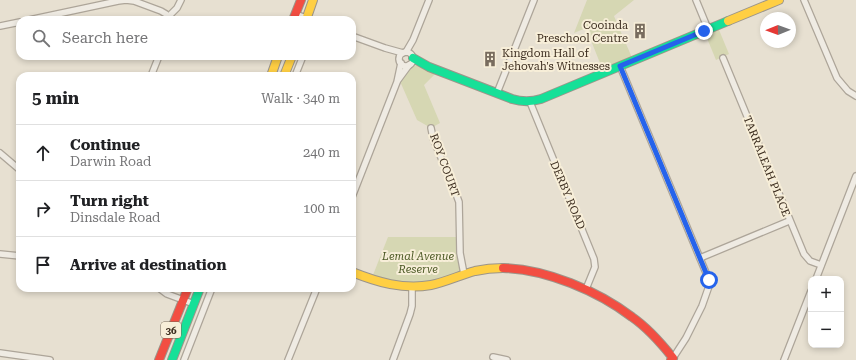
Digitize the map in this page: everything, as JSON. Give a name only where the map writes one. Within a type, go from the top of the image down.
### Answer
[{"type":"street","points":[[48,16],[126,0],[134,1],[161,11],[166,16]]},
{"type":"street","points":[[170,16],[177,8],[181,0]]},
{"type":"street","points":[[294,16],[300,0]]},
{"type":"street","points":[[385,48],[406,66],[429,0]]},
{"type":"street","points":[[497,93],[534,0]]},
{"type":"street","points":[[696,0],[708,29]]},
{"type":"street","points":[[356,37],[517,101],[530,102],[541,99],[779,0]]},
{"type":"street","points":[[804,0],[838,78],[848,91],[856,96]]},
{"type":"street","points":[[309,16],[314,1]]},
{"type":"street","points":[[0,26],[16,23]]},
{"type":"street","points":[[397,82],[400,55],[409,58]]},
{"type":"street","points":[[356,187],[397,82],[409,58]]},
{"type":"street","name":"TARRALEAH PLACE","points":[[723,58],[789,221],[806,257],[810,261],[821,265]]},
{"type":"street","points":[[153,72],[157,60]]},
{"type":"street","points":[[272,72],[277,60]]},
{"type":"street","points":[[286,72],[290,60]]},
{"type":"street","points":[[297,72],[301,60]]},
{"type":"street","points":[[356,273],[395,286],[412,287],[433,285],[448,281],[464,274],[490,269],[516,269],[550,276],[586,289],[604,298],[634,317],[649,330],[672,359],[698,315],[709,286],[709,280],[620,66]]},
{"type":"street","name":"DERBY ROAD","points":[[530,102],[594,259],[595,267],[586,289]]},
{"type":"street","name":"ROY COURT","points":[[431,128],[433,138],[458,202],[460,253],[464,274]]},
{"type":"street","points":[[0,153],[16,167]]},
{"type":"street","points":[[817,276],[856,176]]},
{"type":"street","points":[[700,258],[789,221]]},
{"type":"street","points":[[0,254],[16,256]]},
{"type":"street","points":[[393,360],[410,314],[412,306],[412,287]]},
{"type":"street","points":[[164,292],[194,304]]},
{"type":"street","name":"36","points":[[159,360],[186,292]]},
{"type":"street","name":"36","points":[[172,360],[198,292]]},
{"type":"street","points":[[184,360],[210,292]]},
{"type":"street","points":[[288,360],[314,292]]},
{"type":"street","points":[[784,360],[808,299]]},
{"type":"street","points":[[0,353],[15,357],[50,360]]},
{"type":"street","points":[[492,357],[507,360]]},
{"type":"green space","points":[[587,0],[634,0],[614,16],[633,60],[604,73],[586,28],[574,33]]},
{"type":"green space","points":[[717,25],[729,54],[716,60],[704,31]]},
{"type":"green space","points":[[410,65],[429,67],[438,71],[424,85],[440,123],[431,128],[417,120],[399,79]]},
{"type":"green space","name":"Lemal Avenue Reserve","points":[[388,237],[459,237],[464,274],[425,286],[371,280]]},
{"type":"traffic: fast","points":[[413,58],[429,67],[512,99],[530,101],[541,99],[728,21]]},
{"type":"traffic: fast","points":[[172,360],[198,292]]},
{"type":"traffic: slow","points":[[307,16],[313,0]]},
{"type":"traffic: slow","points":[[728,21],[779,0]]},
{"type":"traffic: slow","points":[[272,72],[277,60]]},
{"type":"traffic: slow","points":[[286,72],[290,60]]},
{"type":"traffic: slow","points":[[356,273],[371,279],[400,286],[421,286],[437,284],[475,271],[503,268]]},
{"type":"traffic: jam","points":[[295,16],[301,0]]},
{"type":"traffic: jam","points":[[503,268],[537,272],[588,290],[618,307],[638,321],[659,341],[673,358],[671,360]]},
{"type":"traffic: jam","points":[[159,360],[186,292]]},
{"type":"place","name":"Cooinda Preschool Centre","points":[[640,31]]},
{"type":"place","name":"Kingdom Hall of Jehovah's Witnesses","points":[[490,59]]},
{"type":"route","points":[[704,31],[620,66],[709,280]]}]
